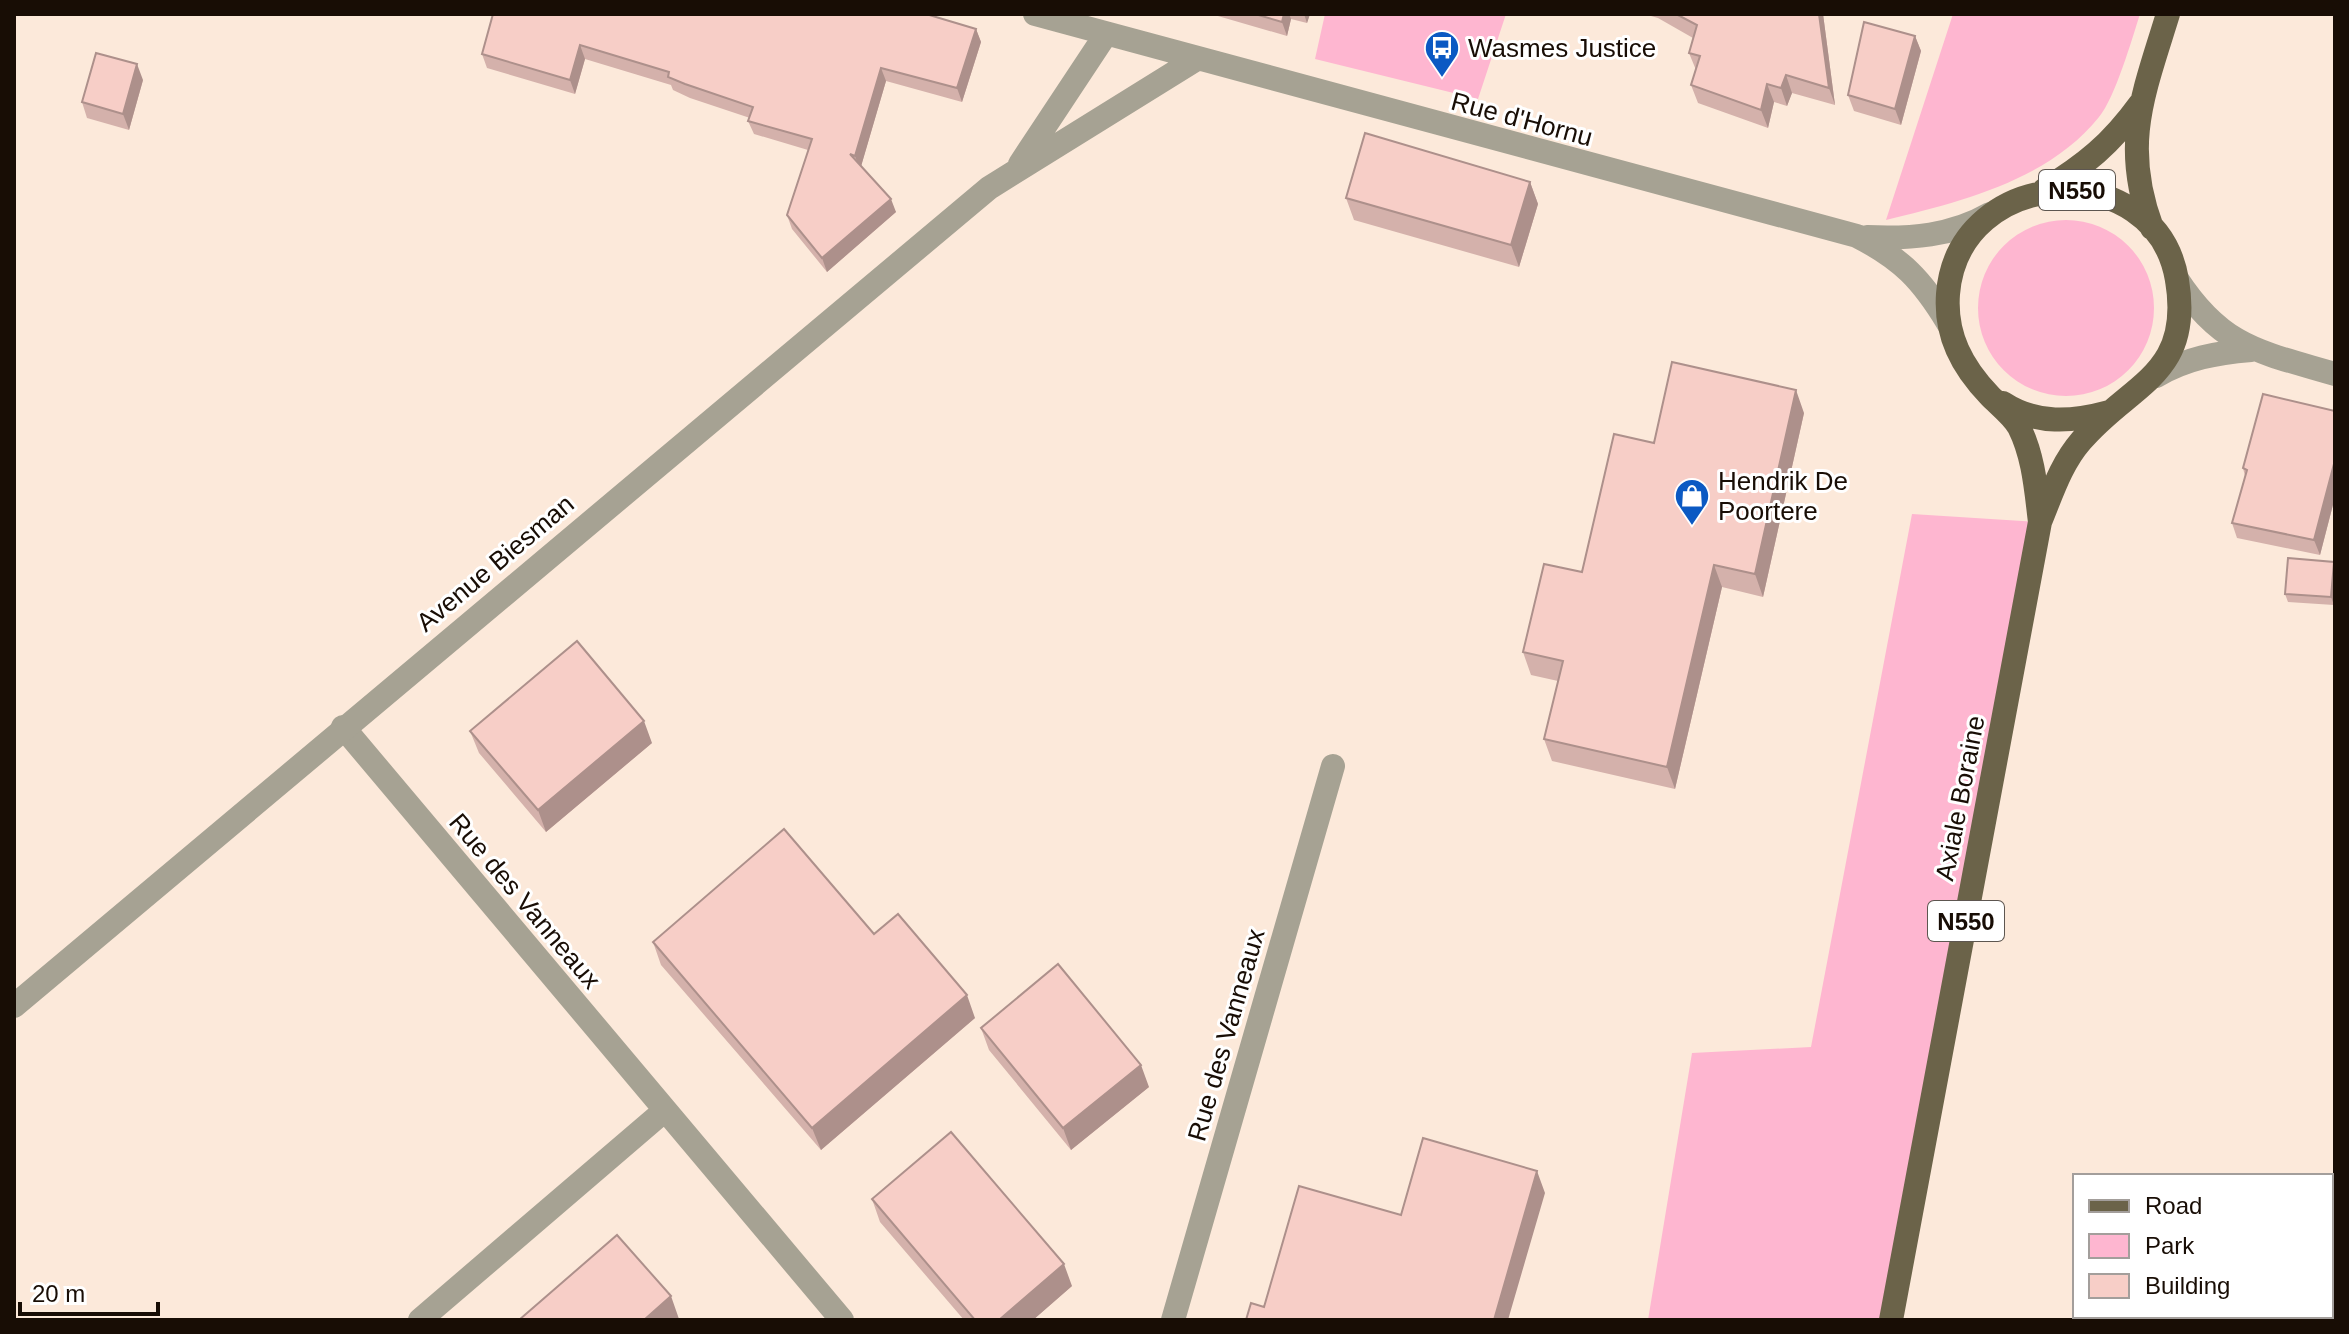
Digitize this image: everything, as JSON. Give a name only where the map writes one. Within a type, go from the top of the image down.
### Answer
[{"type":"main road","name":"N550","points":[[2153,230],[2136,175],[2134,149],[2141,102],[2168,14]]},
{"type":"main road","name":"N550","points":[[2043,191],[2080,168],[2114,139],[2141,102]]},
{"type":"main road","name":"Axiale Boraine","points":[[1891,1320],[2040,522],[2063,466],[2109,412],[2156,376],[2173,346],[2180,313],[2172,261],[2153,230],[2122,204],[2084,190],[2043,191],[2018,198],[1995,211],[1972,233],[1956,261],[1948,291],[1948,323],[1956,349],[1969,373],[2018,424],[2031,458],[2040,522]]},
{"type":"main road","name":"Axiale Boraine","points":[[1988,394],[2015,411],[2046,420],[2078,420],[2109,412]]},
{"type":"street","name":"Rue d'Hornu","points":[[1035,14],[1195,60],[1857,236]]},
{"type":"street","name":"Avenue Biesman","points":[[1016,169],[1106,34]]},
{"type":"street","name":"Avenue Biesman","points":[[14,1006],[964,208],[1016,169],[1195,60]]},
{"type":"street","points":[[1857,236],[1904,238],[1966,228],[1995,211]]},
{"type":"street","points":[[1857,236],[1891,253],[1925,285],[1948,323]]},
{"type":"street","points":[[2177,279],[2198,311],[2220,331],[2251,350],[2335,374]]},
{"type":"street","points":[[2156,376],[2180,362],[2211,354],[2251,350]]},
{"type":"street","name":"Rue des Vanneaux","points":[[343,727],[842,1320]]},
{"type":"street","name":"Rue des Vanneaux","points":[[1173,1320],[1333,766]]},
{"type":"street","points":[[420,1320],[664,1111]]},
{"type":"green space","points":[[1325,14],[1506,14],[1478,99],[1315,59]]},
{"type":"green space","points":[[1953,14],[2140,14],[2111,96],[2099,117],[2079,139],[2029,173],[2002,185],[1886,220]]},
{"type":"green space","points":[[2066,220],[2100,227],[2128,246],[2147,274],[2154,308],[2147,342],[2128,370],[2100,389],[2066,396],[2032,389],[2004,370],[1985,342],[1978,308],[1985,274],[2004,246],[2032,227]]},
{"type":"green space","points":[[1912,514],[2040,522],[1890,1320],[1648,1320],[1692,1053],[1811,1047]]},
{"type":"building","points":[[493,14],[926,14],[976,29],[957,88],[881,68],[855,156],[850,154],[891,199],[822,258],[787,215],[812,139],[748,121],[753,107],[668,77],[669,72],[580,45],[570,80],[482,54]]},
{"type":"building","points":[[1255,14],[1284,14],[1282,22]]},
{"type":"building","points":[[1676,14],[1819,14],[1829,88],[1786,75],[1781,88],[1767,84],[1761,110],[1691,85],[1700,56],[1689,53],[1697,25]]},
{"type":"building","points":[[1864,22],[1915,36],[1895,109],[1848,95]]},
{"type":"building","points":[[96,53],[137,64],[123,114],[82,102]]},
{"type":"building","points":[[1365,133],[1530,182],[1511,245],[1346,198]]},
{"type":"building","name":"Hendrik De Poortere","points":[[1672,362],[1796,390],[1755,574],[1714,565],[1667,767],[1544,739],[1563,661],[1523,652],[1544,564],[1582,572],[1614,434],[1654,443]]},
{"type":"building","points":[[2263,394],[2335,411],[2335,460],[2314,540],[2232,523]]},
{"type":"building","points":[[2288,558],[2334,562],[2331,597],[2285,594]]},
{"type":"building","points":[[577,641],[644,721],[538,810],[470,731]]},
{"type":"building","points":[[784,829],[874,934],[898,914],[967,995],[812,1128],[653,942]]},
{"type":"building","points":[[1058,964],[1141,1065],[1063,1128],[981,1028]]},
{"type":"building","points":[[951,1132],[1064,1264],[999,1320],[975,1320],[872,1199]]},
{"type":"building","points":[[1423,1138],[1537,1171],[1494,1320],[1246,1320],[1251,1303],[1264,1307],[1299,1186],[1401,1215]]},
{"type":"building","points":[[617,1235],[671,1296],[644,1320],[519,1320]]},
{"type":"place","name":"Wasmes Justice","points":[[1442,79]]},
{"type":"place","name":"Hendrik De Poortere","points":[[1692,527]]}]
